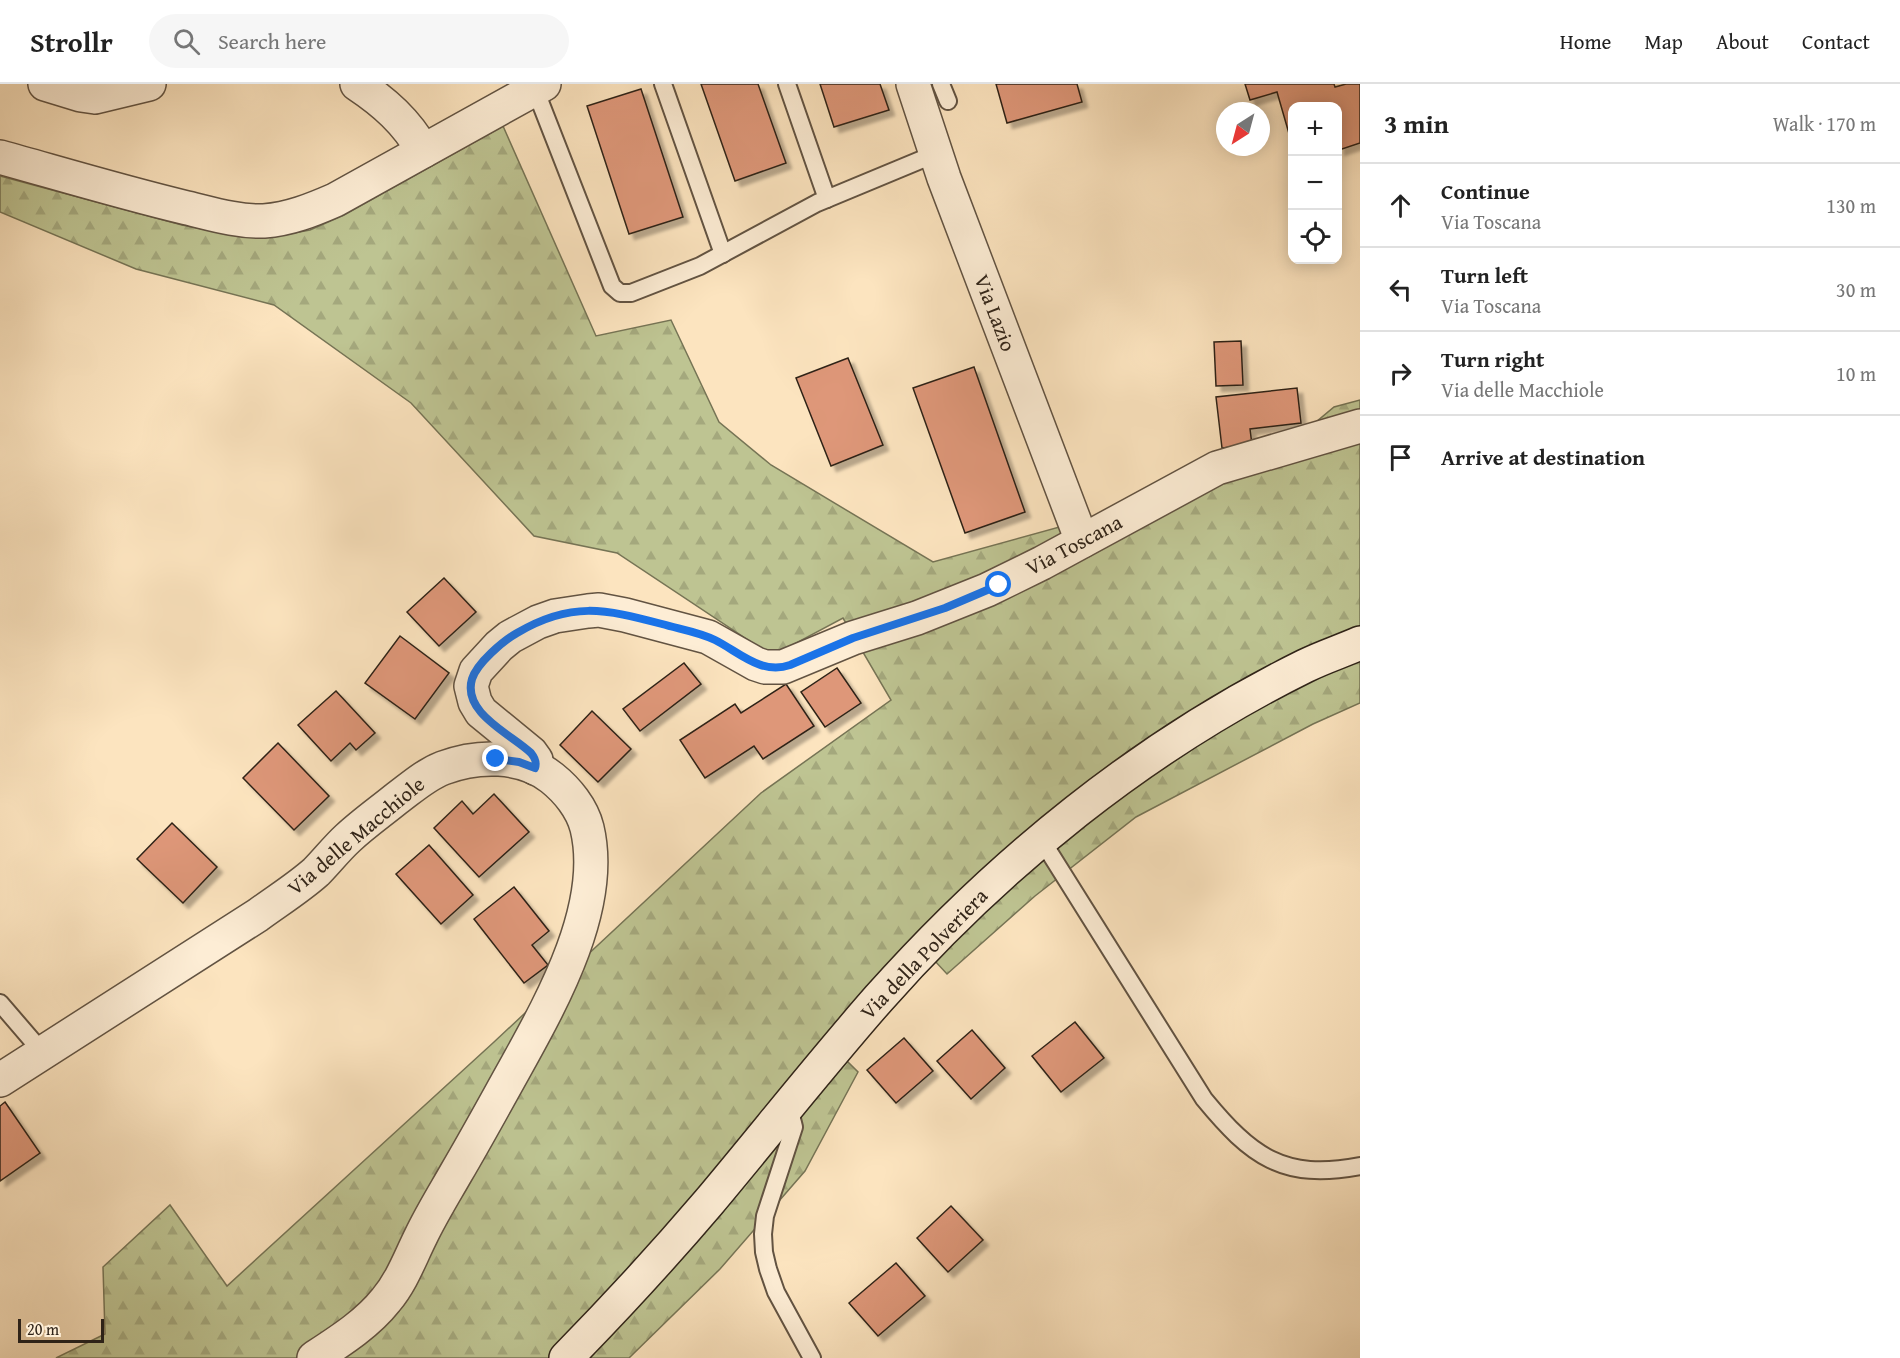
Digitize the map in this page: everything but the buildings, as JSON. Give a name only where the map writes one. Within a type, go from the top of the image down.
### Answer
[{"type":"street","points":[[45,84],[95,97],[149,84]]},
{"type":"street","points":[[357,84],[381,101],[405,124],[423,151]]},
{"type":"street","name":"Via Lazio","points":[[913,84],[935,154],[1082,541]]},
{"type":"street","points":[[0,157],[222,216],[261,221],[292,217],[343,196],[540,87]]},
{"type":"street","name":"Via Toscana","points":[[535,768],[536,760],[531,753],[481,712],[475,702],[471,686],[478,669],[500,646],[510,637],[538,622],[555,616],[599,610],[708,637],[760,666],[783,668],[853,638],[960,602],[1028,570],[1217,468],[1360,426]]},
{"type":"street","name":"Via della Polveriera","points":[[566,1358],[670,1246],[880,997],[1008,867],[1088,802],[1145,761],[1223,711],[1306,666],[1360,643]]},
{"type":"street","name":"Via delle Macchiole","points":[[0,1080],[294,890],[354,833],[428,775],[453,765],[480,760],[512,761],[535,768],[552,778],[578,807],[588,833],[590,864],[589,886],[579,928],[564,974],[540,1023],[428,1222],[398,1284],[377,1310],[361,1325],[314,1358]]},
{"type":"lane","points":[[663,84],[723,254]]},
{"type":"lane","points":[[787,84],[827,199]]},
{"type":"lane","points":[[941,84],[948,101]]},
{"type":"lane","points":[[540,87],[612,286],[616,291],[624,294],[700,266],[827,199],[935,154]]},
{"type":"lane","points":[[1041,839],[1204,1099],[1220,1118],[1238,1136],[1276,1163],[1306,1171],[1326,1171],[1360,1166]]},
{"type":"lane","points":[[0,1003],[44,1053]]},
{"type":"lane","points":[[784,1111],[792,1119],[795,1127],[765,1216],[764,1252],[776,1292],[812,1358]]},
{"type":"green space","points":[[503,126],[596,336],[671,320],[719,422],[771,465],[933,562],[1255,473],[1334,407],[1360,400],[1360,703],[1313,724],[1136,817],[1035,896],[947,974],[935,961],[846,1060],[858,1072],[805,1171],[720,1269],[629,1358],[56,1358],[105,1334],[103,1267],[170,1205],[227,1286],[494,1042],[761,793],[891,700],[843,618],[772,656],[617,553],[534,536],[411,403],[274,305],[136,269],[0,212],[0,176],[182,225],[238,236],[272,237],[310,230],[344,215]]},
{"type":"route","points":[[496,759],[519,762],[535,768],[536,766],[536,760],[531,753],[481,712],[471,690],[473,677],[482,664],[507,640],[538,622],[569,613],[599,610],[708,637],[756,664],[783,668],[853,638],[945,608],[999,585]]}]
